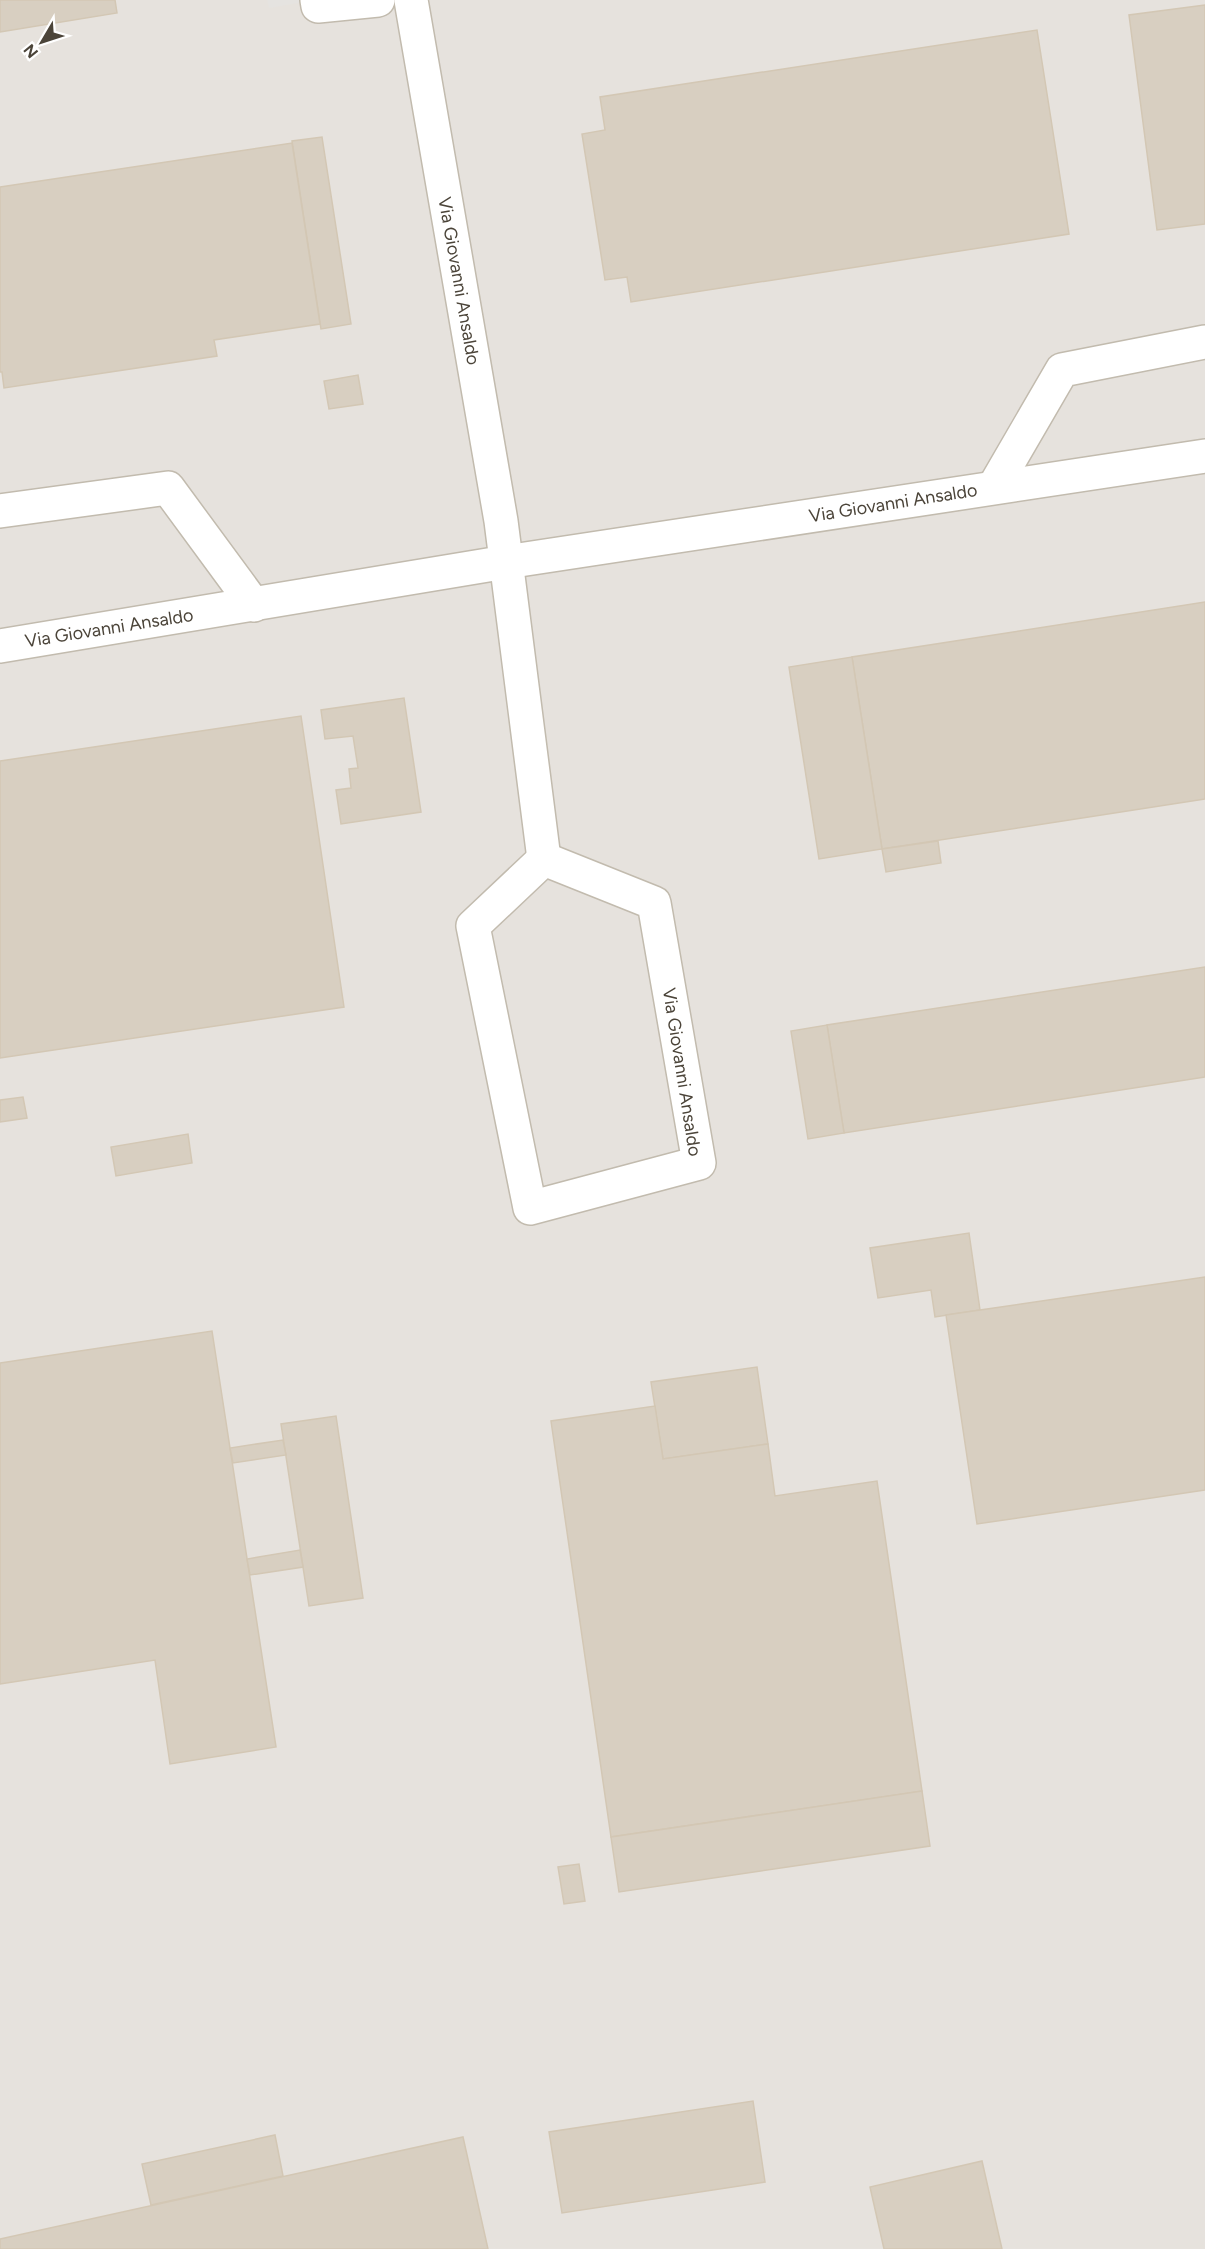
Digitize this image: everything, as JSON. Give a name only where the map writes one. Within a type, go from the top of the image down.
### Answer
[{"type":"street","points":[[317,0],[318,6],[378,0]]},
{"type":"street","name":"Via Giovanni Ansaldo","points":[[411,0],[506,562],[544,859]]},
{"type":"street","name":"Via Giovanni Ansaldo","points":[[994,487],[1062,370],[1205,342]]},
{"type":"street","name":"Via Giovanni Ansaldo","points":[[0,646],[506,562],[1205,456]]},
{"type":"street","points":[[0,511],[168,488],[254,604]]},
{"type":"street","name":"Via Giovanni Ansaldo","points":[[544,859],[654,903],[699,1163],[530,1208],[473,926],[544,859]]},
{"type":"shaded area","points":[[0,0],[1205,0],[1205,2249],[0,2249]]},
{"type":"shaded area","points":[[267,0],[316,0],[269,8]]},
{"type":"building","points":[[0,0],[115,0],[117,13],[0,32]]},
{"type":"building","points":[[1205,5],[1205,224],[1157,230],[1129,15]]},
{"type":"building","points":[[1037,30],[1069,234],[631,302],[627,277],[605,280],[582,134],[605,130],[600,97]]},
{"type":"building","points":[[322,137],[351,324],[321,329],[292,141]]},
{"type":"building","points":[[292,143],[320,324],[214,340],[217,356],[4,388],[2,372],[0,372],[0,187]]},
{"type":"building","points":[[358,375],[363,404],[329,409],[324,381]]},
{"type":"building","points":[[1205,602],[1205,799],[882,849],[852,657]]},
{"type":"building","points":[[852,657],[882,849],[819,859],[789,667]]},
{"type":"building","points":[[404,698],[421,812],[341,824],[336,790],[351,788],[349,769],[358,768],[353,736],[325,739],[321,710]]},
{"type":"building","points":[[301,716],[344,1007],[0,1058],[0,761]]},
{"type":"building","points":[[938,841],[941,863],[886,872],[882,849]]},
{"type":"building","points":[[1205,967],[1205,1077],[844,1133],[827,1025]]},
{"type":"building","points":[[827,1025],[844,1133],[808,1139],[791,1031]]},
{"type":"building","points":[[23,1097],[27,1118],[0,1122],[0,1100]]},
{"type":"building","points":[[188,1134],[192,1163],[116,1176],[111,1147]]},
{"type":"building","points":[[969,1233],[980,1310],[935,1317],[931,1290],[878,1298],[870,1248]]},
{"type":"building","points":[[1205,1277],[1205,1490],[977,1524],[946,1315]]},
{"type":"building","points":[[212,1331],[276,1747],[170,1764],[155,1660],[0,1684],[0,1363]]},
{"type":"building","points":[[757,1367],[768,1444],[663,1459],[651,1382]]},
{"type":"building","points":[[655,1406],[663,1459],[768,1444],[775,1496],[877,1481],[922,1791],[611,1837],[551,1421]]},
{"type":"building","points":[[336,1416],[363,1598],[309,1606],[281,1424]]},
{"type":"building","points":[[283,1440],[286,1455],[233,1463],[230,1448]]},
{"type":"building","points":[[300,1550],[303,1567],[250,1575],[247,1559]]},
{"type":"building","points":[[922,1791],[930,1846],[619,1892],[611,1837]]},
{"type":"building","points":[[579,1864],[585,1901],[564,1904],[558,1867]]},
{"type":"building","points":[[753,2101],[765,2182],[562,2213],[549,2132]]},
{"type":"building","points":[[275,2135],[283,2176],[151,2205],[142,2164]]},
{"type":"building","points":[[463,2137],[488,2249],[0,2249],[0,2239]]},
{"type":"building","points":[[982,2161],[1002,2249],[884,2249],[870,2187]]}]
